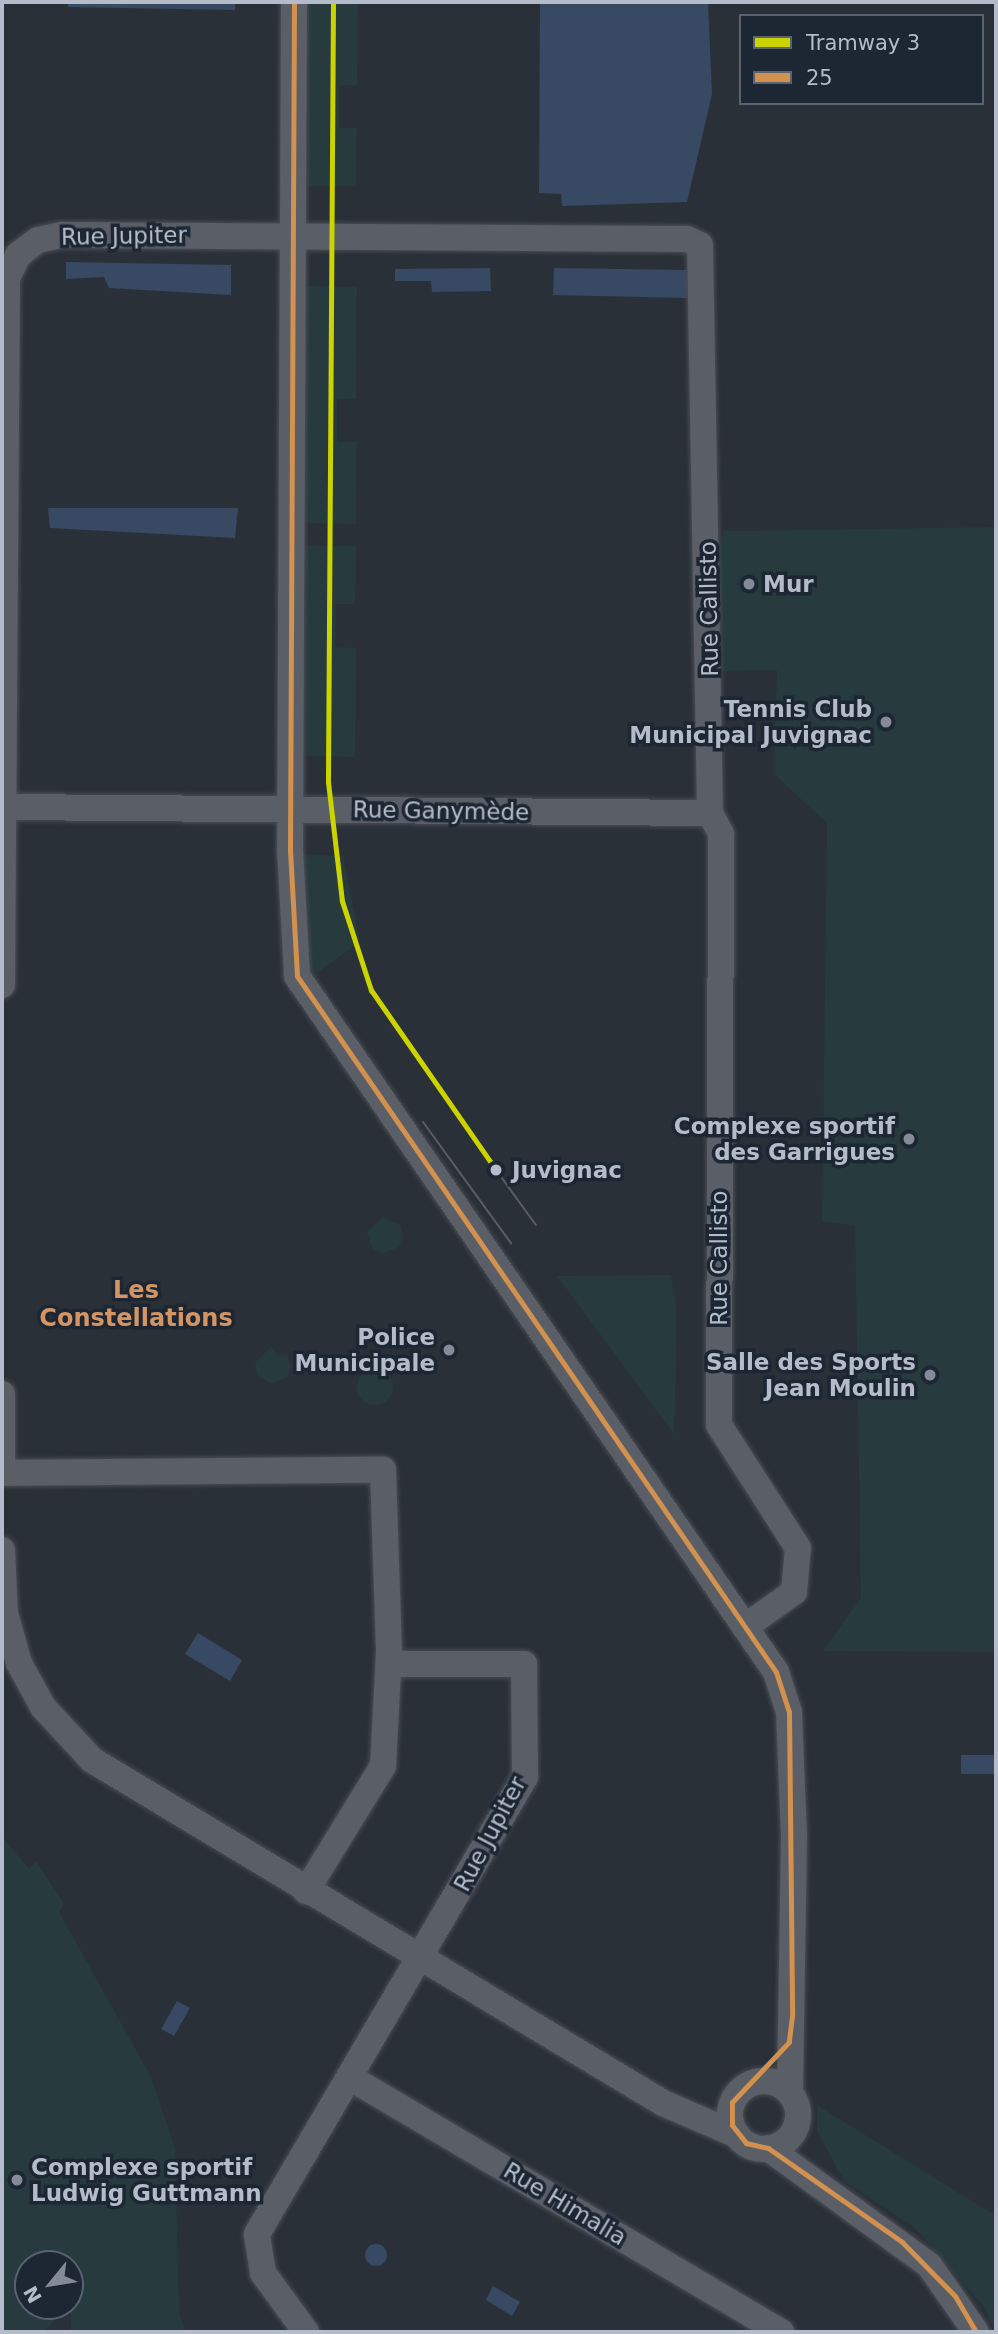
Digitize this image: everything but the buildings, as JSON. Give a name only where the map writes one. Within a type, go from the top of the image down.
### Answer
[{"type":"street","points":[[294,2],[291,947],[309,1001],[748,1624],[776,1672],[789,1712],[794,1873],[790,2093],[795,2127],[829,2189]]},
{"type":"street","name":"Rue Jupiter","points":[[2,985],[7,278],[18,255],[37,240],[62,235],[295,236]]},
{"type":"street","name":"Rue Callisto","points":[[295,236],[687,239],[700,245],[710,813],[721,834],[719,1425],[798,1548],[794,1592],[748,1624]]},
{"type":"street","name":"Rue Ganymède","points":[[5,807],[710,813]]},
{"type":"street","points":[[2,1394],[2,1467]]},
{"type":"street","points":[[2,1473],[383,1470],[389,1664],[383,1766],[306,1891]]},
{"type":"street","points":[[2,1550],[5,1613],[19,1663],[68,1740],[306,1891],[422,1959],[691,2113],[768,2148],[829,2189],[929,2265],[976,2332]]},
{"type":"street","name":"Rue Jupiter","points":[[389,1664],[524,1664],[525,1777],[422,1959]]},
{"type":"street","points":[[306,2332],[263,2273],[257,2234],[422,1959]]},
{"type":"street","points":[[737,2135],[730,2113],[748,2087],[789,2042]]},
{"type":"street","name":"Rue Himalia","points":[[349,2077],[781,2332]]},
{"type":"street","points":[[691,2113],[748,2087],[790,2093]]},
{"type":"street","points":[[768,2148],[795,2127]]},
{"type":"green space","points":[[308,3],[358,4],[357,85],[339,86],[339,128],[357,128],[356,186],[307,186]]},
{"type":"green space","points":[[306,286],[357,287],[356,399],[337,399],[337,442],[357,442],[356,524],[303,523]]},
{"type":"green space","name":"Complexe sportif des Garrigues","points":[[996,527],[996,1652],[823,1651],[861,1598],[855,1225],[822,1222],[827,823],[774,774],[777,670],[722,671],[719,554],[724,531]]},
{"type":"green space","points":[[306,545],[356,546],[355,604],[336,604],[335,647],[356,648],[355,757],[304,756]]},
{"type":"green space","points":[[303,854],[343,856],[360,942],[309,979]]},
{"type":"green space","points":[[383,1217],[400,1225],[403,1236],[399,1247],[382,1254],[372,1248],[367,1232]]},
{"type":"green space","points":[[671,1275],[677,1317],[674,1434],[557,1276]]},
{"type":"green space","points":[[271,1347],[278,1356],[287,1354],[291,1366],[287,1377],[272,1384],[257,1375],[255,1363]]},
{"type":"green space","points":[[375,1369],[387,1375],[393,1387],[387,1399],[375,1405],[363,1399],[357,1387],[363,1375]]},
{"type":"green space","points":[[2,1836],[29,1869],[36,1861],[64,1904],[59,1912],[151,2077],[175,2148],[179,2314],[186,2332],[71,2332],[71,2320],[84,2320],[84,2250],[14,2250],[14,2320],[55,2320],[44,2332],[2,2332]]},
{"type":"green space","points":[[817,2105],[996,2216],[996,2332],[982,2305],[915,2228],[844,2181],[817,2131]]},
{"type":"water","points":[[68,2],[235,2],[235,10],[68,7]]},
{"type":"water","points":[[540,2],[708,2],[712,94],[687,202],[562,206],[561,194],[539,193]]},
{"type":"water","points":[[66,262],[231,265],[231,295],[109,288],[104,277],[66,279]]},
{"type":"water","points":[[490,268],[491,291],[432,292],[431,281],[395,281],[395,269]]},
{"type":"water","points":[[554,268],[687,270],[687,298],[553,295]]},
{"type":"water","points":[[48,508],[238,508],[235,538],[50,528]]},
{"type":"water","points":[[198,1633],[242,1660],[230,1681],[185,1654]]},
{"type":"water","points":[[961,1755],[996,1755],[996,1774],[961,1774]]},
{"type":"water","points":[[177,2001],[190,2008],[174,2036],[161,2029]]},
{"type":"water","points":[[372,2244],[380,2244],[387,2251],[387,2259],[380,2266],[372,2266],[365,2259],[365,2251]]},
{"type":"water","points":[[493,2286],[520,2302],[512,2316],[486,2300]]},
{"type":"tram line","name":"3","points":[[333,2],[328,782],[342,901],[371,990],[496,1170]]},
{"type":"tram line","points":[[423,1122],[511,1243]]},
{"type":"tram line","points":[[496,1170],[536,1225]]},
{"type":"transit line","name":"25","points":[[294,2],[290,850],[297,976],[776,1672],[789,1712],[792,2016],[789,2042],[732,2102],[732,2125],[746,2143],[768,2148],[902,2242],[955,2296],[976,2332]]},
{"type":"place","name":"Mur","points":[[749,584]]},
{"type":"place","name":"Tennis Club Municipal Juvignac","points":[[886,722]]},
{"type":"place","name":"Complexe sportif des Garrigues","points":[[909,1139]]},
{"type":"place","name":"Juvignac","points":[[496,1170]]},
{"type":"place","name":"Police Municipale","points":[[449,1350]]},
{"type":"place","name":"Salle des Sports Jean Moulin","points":[[930,1375]]},
{"type":"place","name":"Complexe sportif Ludwig Guttmann","points":[[17,2180]]},
{"type":"district","name":"Les Constellations","points":[[136,1305]]}]
